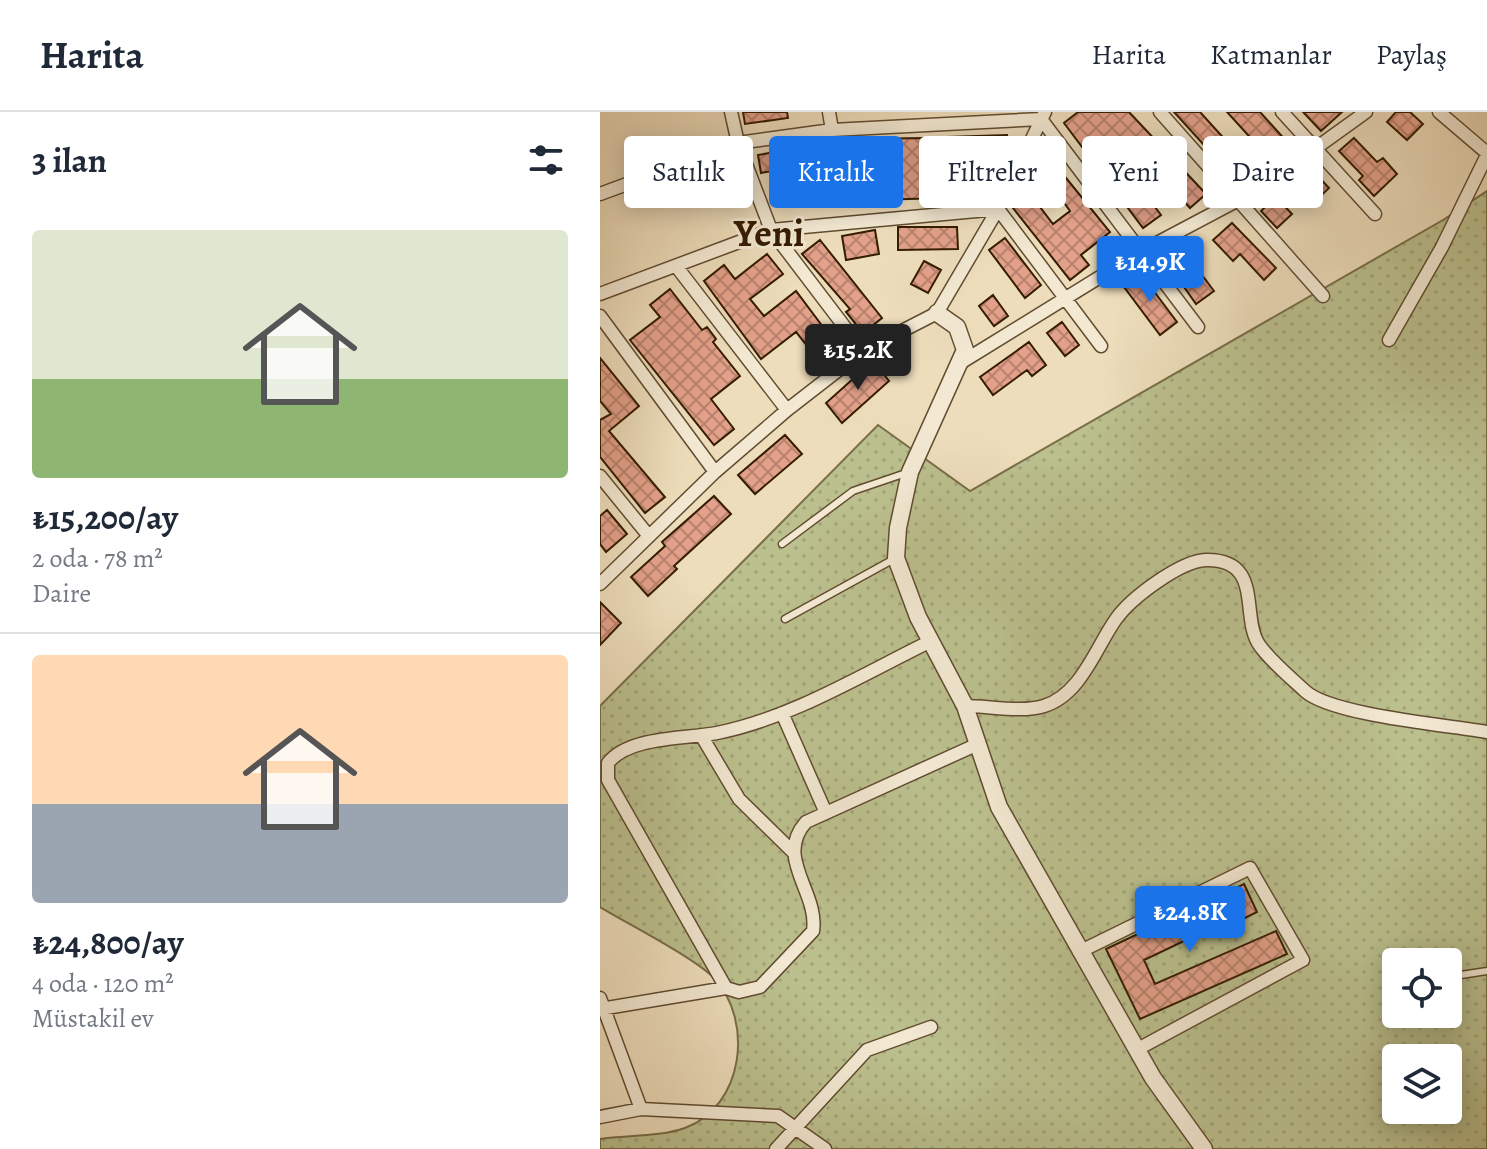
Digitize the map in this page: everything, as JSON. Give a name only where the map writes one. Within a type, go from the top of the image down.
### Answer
[{"type":"street","points":[[731,112],[736,136]]},
{"type":"street","points":[[829,112],[832,130]]},
{"type":"street","points":[[1160,112],[1203,161]]},
{"type":"street","points":[[1282,112],[1304,136]]},
{"type":"street","points":[[1323,144],[1366,112]]},
{"type":"street","points":[[1389,340],[1442,247],[1487,154],[1439,112]]},
{"type":"street","points":[[753,141],[832,130],[1043,116]]},
{"type":"street","points":[[600,584],[715,472],[787,410],[863,351],[937,313],[998,209],[1043,116]]},
{"type":"street","points":[[1043,116],[1198,327]]},
{"type":"street","points":[[1323,157],[1375,214]]},
{"type":"street","points":[[753,183],[771,230],[863,351]]},
{"type":"street","points":[[600,194],[624,185]]},
{"type":"street","points":[[962,362],[1142,251],[1222,208]]},
{"type":"street","points":[[1244,208],[1323,296]]},
{"type":"street","points":[[600,294],[771,230],[998,209]]},
{"type":"street","points":[[998,209],[1101,346]]},
{"type":"street","points":[[676,266],[787,410]]},
{"type":"street","points":[[937,313],[948,318],[962,338],[962,362],[910,472],[898,528],[896,558],[931,641],[965,706],[999,807],[1136,1050],[1204,1149]]},
{"type":"street","points":[[600,316],[715,472]]},
{"type":"street","points":[[600,476],[648,535]]},
{"type":"street","points":[[965,706],[1043,707],[1057,700],[1081,676],[1118,616],[1173,571],[1205,560],[1218,561],[1238,573],[1249,592],[1257,642],[1308,694],[1335,706],[1487,732]]},
{"type":"street","points":[[726,988],[606,774],[608,763],[616,755],[655,740],[701,735],[782,713],[931,641]]},
{"type":"street","points":[[782,713],[826,813]]},
{"type":"street","points":[[641,1109],[601,1005],[726,988],[739,992],[760,987],[813,931],[813,916],[793,852],[739,799],[701,735]]},
{"type":"street","points":[[793,852],[798,830],[806,822],[978,744]]},
{"type":"street","points":[[1079,952],[1250,868],[1303,960],[1136,1050]]},
{"type":"street","points":[[776,1149],[867,1050],[931,1027]]},
{"type":"street","points":[[600,1117],[641,1109],[778,1116],[825,1149]]},
{"type":"lane","points":[[782,544],[853,491],[910,472]]},
{"type":"lane","points":[[785,619],[896,558]]},
{"type":"lane","points":[[1462,975],[1487,971]]},
{"type":"green space","points":[[1487,191],[1487,1149],[600,1149],[600,1139],[675,1131],[705,1117],[720,1101],[731,1082],[737,1061],[738,1039],[735,1016],[727,996],[714,978],[676,951],[600,907],[600,706],[878,425],[970,491],[1443,220]]},
{"type":"building","points":[[743,112],[787,112],[788,118],[745,124]]},
{"type":"building","points":[[1078,112],[1129,112],[1152,136],[1082,136],[1082,147],[1064,123]]},
{"type":"building","points":[[1174,112],[1200,112],[1222,136],[1203,136],[1203,144]]},
{"type":"building","points":[[1227,112],[1260,112],[1282,136],[1249,136]]},
{"type":"building","points":[[1303,112],[1342,112],[1321,131]]},
{"type":"building","points":[[1396,112],[1410,112],[1423,124],[1407,140],[1387,122]]},
{"type":"building","points":[[903,138],[919,138],[919,199],[903,199]]},
{"type":"building","points":[[1354,138],[1377,162],[1383,158],[1397,174],[1374,196],[1359,180],[1363,176],[1339,151]]},
{"type":"building","points":[[769,153],[769,172],[761,173],[758,155]]},
{"type":"building","points":[[1187,174],[1203,191],[1203,197],[1190,208],[1187,205]]},
{"type":"building","points":[[1066,178],[1082,198],[1082,208],[1090,208],[1110,232],[1081,255],[1089,265],[1070,280],[1013,208],[1041,208],[1053,224],[1070,211],[1066,205]]},
{"type":"building","points":[[1128,208],[1156,208],[1161,215],[1143,228]]},
{"type":"building","points":[[1264,208],[1286,208],[1292,214],[1277,228],[1261,211]]},
{"type":"building","points":[[1232,223],[1276,268],[1264,280],[1240,254],[1233,261],[1213,240]]},
{"type":"building","points":[[898,227],[957,227],[958,249],[898,250]]},
{"type":"building","points":[[875,230],[879,254],[846,260],[842,236]]},
{"type":"building","points":[[1005,238],[1041,285],[1025,298],[989,250]]},
{"type":"building","points":[[820,240],[882,318],[863,333],[846,312],[850,309],[802,254]]},
{"type":"building","points":[[767,254],[783,274],[750,299],[764,316],[796,291],[838,347],[819,361],[796,332],[761,359],[704,281],[724,265],[735,279]]},
{"type":"building","points":[[924,261],[941,270],[928,293],[911,284]]},
{"type":"building","points":[[1199,271],[1214,291],[1196,304],[1182,284]]},
{"type":"building","points":[[1141,274],[1177,322],[1160,335],[1124,287]]},
{"type":"building","points":[[670,289],[702,330],[707,327],[716,339],[713,342],[740,376],[711,399],[734,429],[714,445],[630,340],[660,317],[650,305]]},
{"type":"building","points":[[993,295],[1008,316],[994,326],[979,306]]},
{"type":"building","points":[[1062,322],[1079,345],[1065,356],[1047,333]]},
{"type":"building","points":[[1029,342],[1046,365],[1032,376],[1027,370],[993,395],[980,377]]},
{"type":"building","points":[[600,358],[639,406],[609,431],[665,497],[645,513],[600,457],[600,420],[611,414],[600,401]]},
{"type":"building","points":[[873,361],[889,381],[842,423],[826,403]]},
{"type":"building","points":[[785,435],[802,454],[755,494],[738,475]]},
{"type":"building","points":[[714,496],[731,514],[674,566],[677,569],[648,596],[631,577],[665,546],[662,542]]},
{"type":"building","points":[[607,510],[627,534],[606,552],[600,544],[600,516]]},
{"type":"building","points":[[600,602],[621,623],[600,645]]},
{"type":"building","points":[[1244,884],[1257,912],[1233,924],[1230,919],[1144,960],[1155,984],[1276,931],[1287,954],[1140,1019],[1106,949]]},
{"type":"district","name":"Yeni","points":[[769,233]]}]
